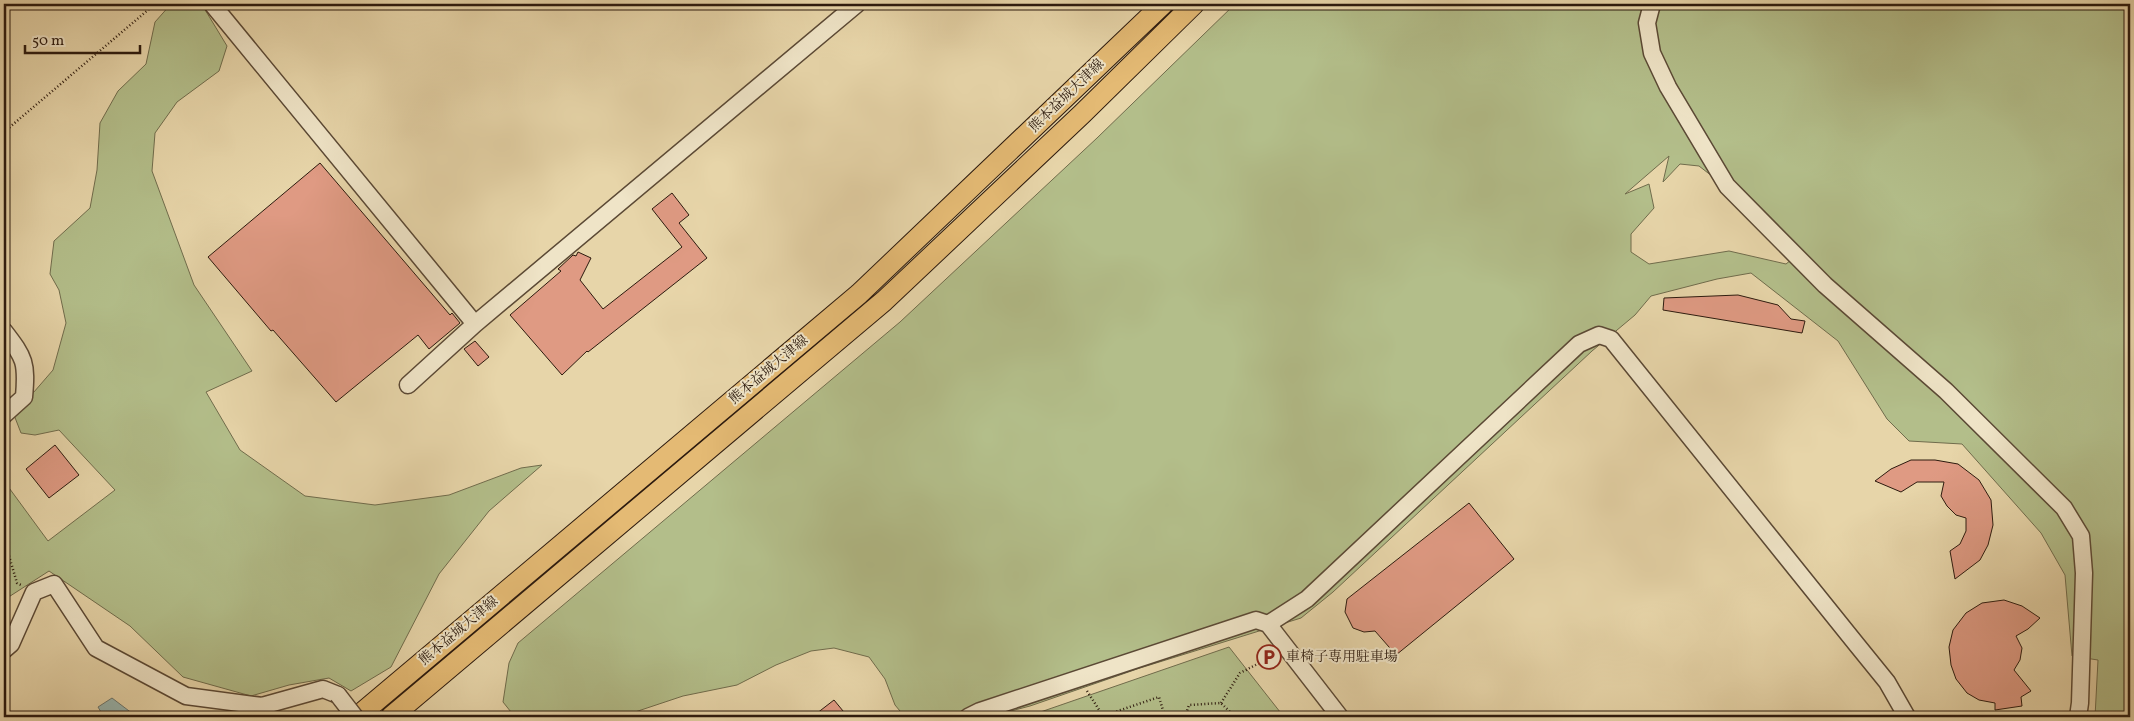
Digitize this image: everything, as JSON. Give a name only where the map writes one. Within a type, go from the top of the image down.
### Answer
[{"type":"main road","name":"熊本益城大津線","points":[[356,717],[859,294],[1163,4]]},
{"type":"main road","name":"熊本益城大津線","points":[[391,717],[884,301],[1075,121],[1194,4]]},
{"type":"street","points":[[212,4],[475,324]]},
{"type":"street","points":[[1652,4],[1647,22],[1652,53],[1668,87],[1727,186],[1825,285],[1946,391],[2064,508],[2081,536],[2084,573],[2078,717]]},
{"type":"street","points":[[408,385],[475,324],[846,7]]},
{"type":"street","points":[[4,331],[20,352],[26,372],[24,397],[4,415]]},
{"type":"street","points":[[1268,624],[1307,599],[1579,344],[1599,334],[1611,339],[1838,621],[1887,682],[1907,717]]},
{"type":"street","points":[[4,650],[11,644],[34,592],[54,584],[96,648],[186,696],[262,706],[323,689],[338,695],[356,717]]},
{"type":"street","points":[[968,717],[980,711],[1256,620],[1268,624],[1340,717]]},
{"type":"path","points":[[4,132],[155,4]]},
{"type":"path","points":[[4,539],[17,583],[34,592]]},
{"type":"path","points":[[1221,703],[1240,673],[1277,654]]},
{"type":"path","points":[[1086,690],[1102,717],[1159,697],[1166,717]]},
{"type":"path","points":[[1185,717],[1189,705],[1221,703],[1235,717]]},
{"type":"green space","points":[[171,4],[204,8],[227,46],[219,71],[177,102],[155,133],[152,171],[194,285],[252,371],[206,392],[240,450],[305,496],[375,505],[449,495],[521,468],[542,465],[489,511],[439,574],[391,667],[351,691],[329,678],[289,685],[251,696],[183,677],[130,626],[49,571],[4,600],[4,481],[48,541],[115,490],[59,430],[35,435],[21,433],[14,415],[53,370],[66,323],[59,290],[50,274],[54,241],[90,208],[97,170],[100,123],[118,91],[146,64],[155,22]]},
{"type":"green space","points":[[1235,4],[2130,4],[2130,717],[2095,717],[2098,660],[2072,656],[2065,575],[2041,533],[1962,444],[1909,441],[1887,419],[1838,341],[1751,273],[1717,279],[1651,296],[1635,315],[1592,351],[1333,592],[1301,618],[1140,668],[1030,706],[988,717],[905,717],[895,705],[885,679],[869,657],[834,648],[811,651],[776,665],[737,685],[683,696],[620,717],[515,717],[503,702],[509,663],[518,643],[900,322],[1097,138]],"holes":[[[1669,156],[1663,182],[1680,164],[1699,166],[1770,221],[1802,251],[1786,264],[1729,251],[1649,264],[1631,252],[1631,234],[1654,208],[1649,184],[1625,194]]]},
{"type":"green space","points":[[1229,647],[1284,717],[1026,717]]},
{"type":"water","points":[[112,698],[137,717],[104,717],[98,707]]},
{"type":"building","points":[[320,163],[450,315],[452,313],[460,323],[429,349],[418,335],[336,402],[273,330],[271,331],[208,257]]},
{"type":"building","points":[[672,193],[689,215],[679,223],[707,258],[587,351],[562,375],[510,315],[561,271],[558,269],[573,255],[576,256],[578,252],[591,258],[580,280],[603,309],[682,247],[652,209]]},
{"type":"building","points":[[1738,295],[1778,305],[1791,319],[1805,321],[1802,333],[1663,310],[1664,298]]},
{"type":"building","points":[[475,341],[489,357],[478,366],[464,349]]},
{"type":"building","points":[[55,445],[79,475],[49,498],[26,469]]},
{"type":"building","points":[[1911,460],[1935,460],[1958,464],[1979,480],[1991,500],[1993,525],[1988,545],[1980,560],[1955,579],[1950,551],[1960,544],[1966,531],[1966,518],[1956,515],[1947,506],[1941,496],[1944,482],[1917,482],[1901,492],[1875,481],[1891,469]]},
{"type":"building","points":[[1469,503],[1514,559],[1396,655],[1375,631],[1364,632],[1353,628],[1345,612],[1347,599]]},
{"type":"building","points":[[2004,600],[2022,606],[2040,618],[2028,629],[2016,636],[2022,648],[2020,660],[2014,670],[2031,691],[2021,697],[2022,706],[1995,710],[1995,703],[1979,700],[1967,693],[1956,679],[1951,665],[1949,647],[1953,630],[1966,613],[1982,603]]},
{"type":"building","points":[[834,700],[848,717],[812,717]]},
{"type":"place","name":"車椅子専用駐車場","points":[[1269,657]]}]
